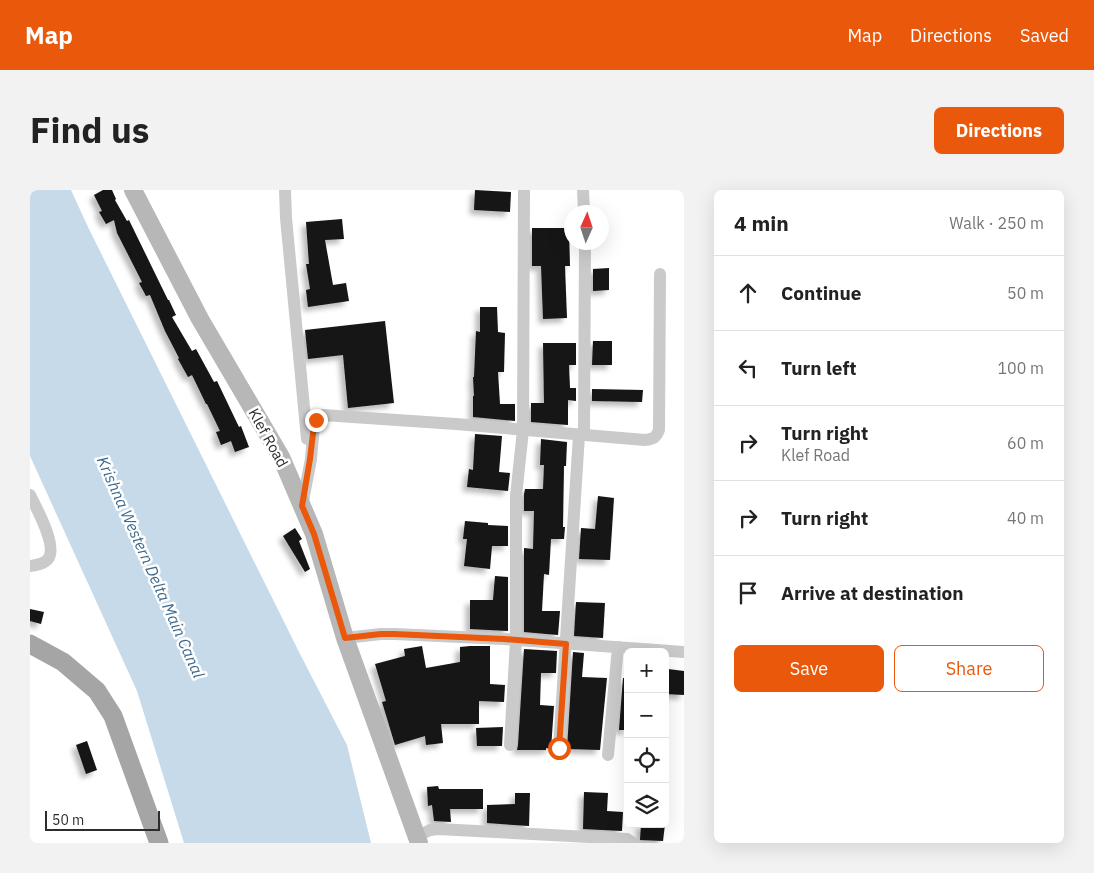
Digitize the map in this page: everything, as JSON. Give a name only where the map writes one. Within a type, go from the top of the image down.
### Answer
[{"type":"main road","name":"Klef Road","points":[[133,190],[200,319],[281,457],[314,534],[345,638],[418,840]]},
{"type":"main road","points":[[30,644],[63,662],[97,691],[113,716],[159,843]]},
{"type":"street","points":[[285,190],[310,466]]},
{"type":"street","points":[[510,745],[516,640],[516,496],[523,430],[524,190]]},
{"type":"street","points":[[583,190],[584,205]]},
{"type":"street","points":[[559,748],[582,435],[585,250]]},
{"type":"street","points":[[302,506],[310,466],[314,425],[319,416],[323,415],[645,440],[653,439],[657,435],[658,430],[660,274]]},
{"type":"street","points":[[30,495],[43,520],[51,547],[51,554],[48,559],[42,563],[30,566]]},
{"type":"street","points":[[345,638],[394,634],[516,640],[684,652]]},
{"type":"street","points":[[608,754],[618,647]]},
{"type":"street","points":[[418,840],[430,830],[438,829],[627,839],[633,843]]},
{"type":"water","name":"Krishna Western Delta Main Canal","points":[[30,190],[71,190],[299,652],[347,745],[371,843],[184,843],[137,691],[30,456]]},
{"type":"building","points":[[103,190],[112,190],[115,200],[127,221],[129,220],[169,300],[176,315],[172,317],[192,351],[196,349],[214,382],[217,381],[239,427],[241,426],[249,447],[235,452],[231,441],[221,445],[216,432],[220,431],[192,375],[188,377],[178,359],[150,295],[146,296],[139,283],[142,282],[117,233],[114,220],[106,224],[99,212],[102,211],[94,195]]},
{"type":"building","points":[[475,190],[511,192],[510,212],[474,210]]},
{"type":"building","points":[[342,219],[344,239],[325,240],[333,285],[346,283],[349,301],[308,307],[306,290],[310,289],[306,264],[309,264],[306,222]]},
{"type":"building","points":[[532,228],[564,228],[564,250],[570,250],[570,266],[565,266],[567,318],[543,319],[541,266],[532,266]]},
{"type":"building","points":[[609,268],[609,290],[593,291],[593,269]]},
{"type":"building","points":[[480,307],[497,307],[498,332],[505,333],[504,372],[498,372],[500,404],[515,404],[515,421],[473,417],[473,377],[476,331],[480,332]]},
{"type":"building","points":[[385,321],[394,403],[348,408],[343,355],[308,359],[305,330]]},
{"type":"building","points":[[593,341],[612,341],[612,365],[592,365]]},
{"type":"building","points":[[543,343],[576,343],[576,365],[569,365],[570,388],[576,388],[576,401],[568,400],[568,425],[531,422],[531,403],[544,403]]},
{"type":"building","points":[[592,389],[643,390],[642,402],[592,401]]},
{"type":"building","points":[[475,434],[502,436],[499,472],[510,473],[508,491],[467,487],[469,469],[473,470]]},
{"type":"building","points":[[541,439],[567,442],[566,466],[564,466],[564,539],[551,539],[549,575],[544,574],[542,611],[560,611],[558,635],[524,632],[524,548],[533,549],[534,511],[524,511],[524,494],[525,489],[543,489],[544,465],[540,465]]},
{"type":"building","points":[[598,496],[614,498],[610,560],[579,559],[581,528],[595,529]]},
{"type":"building","points":[[465,521],[508,526],[508,546],[492,546],[490,569],[464,566],[467,539],[463,539]]},
{"type":"building","points":[[295,528],[302,539],[299,541],[310,569],[305,572],[283,536]]},
{"type":"building","points":[[495,576],[508,577],[508,631],[470,629],[470,600],[493,600]]},
{"type":"building","points":[[576,602],[605,603],[603,638],[574,636]]},
{"type":"building","points":[[30,609],[44,612],[41,624],[30,621]]},
{"type":"building","points":[[422,646],[426,668],[460,662],[460,647],[490,646],[490,684],[505,685],[504,702],[479,701],[479,724],[441,724],[443,743],[426,745],[425,736],[395,745],[382,702],[386,701],[375,664],[405,656],[404,649]]},
{"type":"building","points":[[524,649],[557,651],[556,673],[541,673],[540,705],[554,706],[551,749],[517,750]]},
{"type":"building","points":[[573,652],[584,653],[582,677],[607,678],[600,750],[567,749]]},
{"type":"building","points":[[669,669],[684,671],[684,695],[669,694]]},
{"type":"building","points":[[623,678],[624,678],[624,730],[619,730]]},
{"type":"building","points":[[503,727],[502,746],[477,746],[476,728]]},
{"type":"building","points":[[87,741],[97,770],[86,774],[76,745]]},
{"type":"building","points":[[438,786],[439,789],[483,789],[483,809],[450,809],[451,822],[434,821],[432,805],[428,806],[427,787]]},
{"type":"building","points":[[584,792],[608,793],[607,811],[623,812],[622,831],[583,829]]},
{"type":"building","points":[[515,793],[530,793],[529,826],[487,823],[487,805],[515,804]]},
{"type":"building","points":[[641,828],[665,828],[663,841],[640,840]]},
{"type":"route","points":[[316,420],[302,506],[314,534],[345,638],[394,634],[566,644],[559,748]]}]
